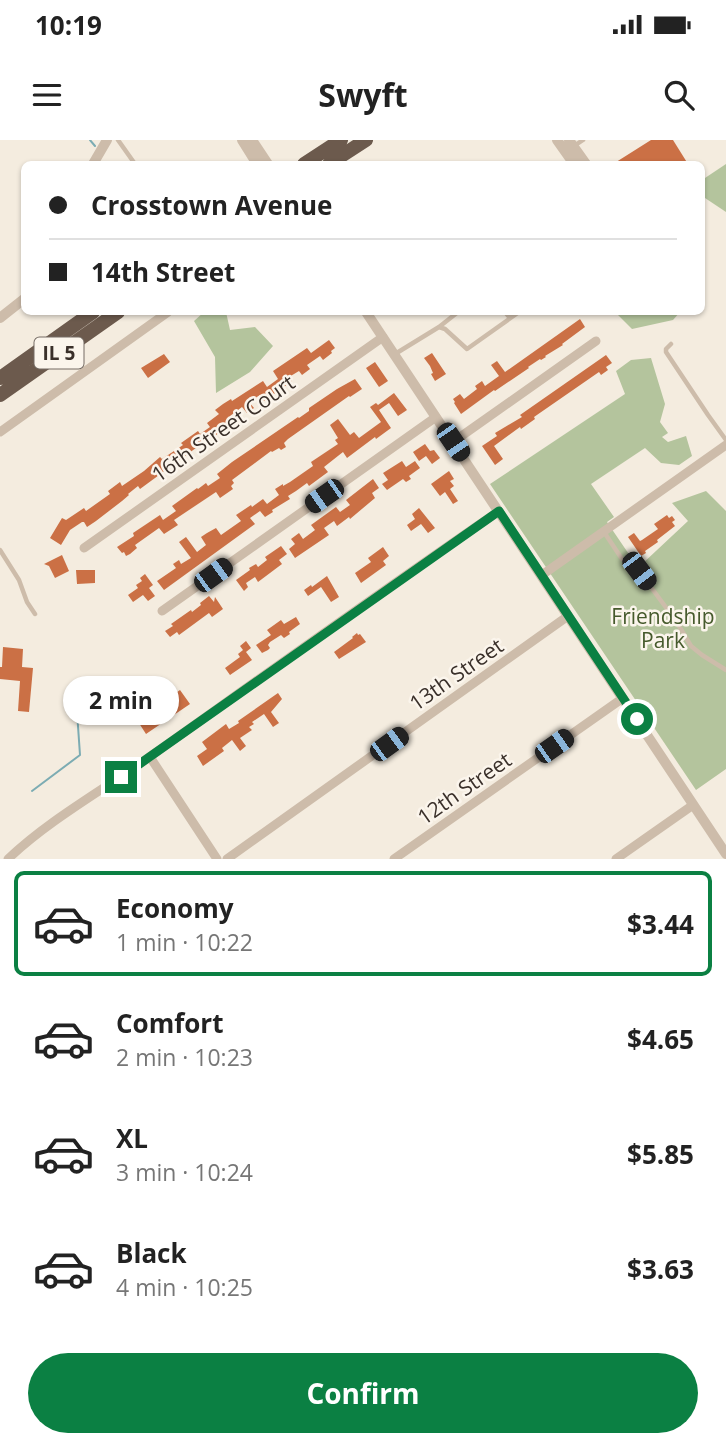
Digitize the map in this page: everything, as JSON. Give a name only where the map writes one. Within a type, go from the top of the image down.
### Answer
[{"type":"highway","points":[[309,161],[341,140]]},
{"type":"highway","points":[[334,161],[366,140]]},
{"type":"highway","name":"IL 5","points":[[0,378],[89,315]]},
{"type":"highway","name":"IL 5","points":[[0,395],[114,315]]},
{"type":"street","points":[[95,161],[107,140]]},
{"type":"street","points":[[242,140],[255,161]]},
{"type":"street","points":[[252,140],[266,161]]},
{"type":"street","points":[[556,140],[572,161]]},
{"type":"street","points":[[575,142],[584,161]]},
{"type":"street","points":[[0,318],[21,301]]},
{"type":"street","points":[[0,432],[164,315]]},
{"type":"street","points":[[368,315],[693,804],[722,841],[726,854]]},
{"type":"street","name":"16th Street Court","points":[[84,548],[383,337]]},
{"type":"street","points":[[453,442],[596,341]]},
{"type":"street","points":[[162,611],[436,416]]},
{"type":"street","points":[[542,575],[726,445]]},
{"type":"street","points":[[9,859],[48,827],[499,511]]},
{"type":"street","name":"13th Street","points":[[227,859],[568,616]]},
{"type":"street","name":"12th Street","points":[[394,859],[623,698]]},
{"type":"street","points":[[150,757],[217,859]]},
{"type":"street","points":[[616,859],[693,804]]},
{"type":"lane","points":[[118,140],[133,161]]},
{"type":"lane","points":[[395,355],[454,315]]},
{"type":"lane","points":[[439,327],[445,329],[467,349],[514,315]]},
{"type":"lane","points":[[671,344],[666,352],[726,440]]},
{"type":"lane","points":[[604,532],[622,559],[639,571],[691,646],[726,670]]},
{"type":"lane","points":[[0,550],[19,580],[34,614]]},
{"type":"green space","points":[[726,164],[726,212],[705,198],[705,178]]},
{"type":"green space","points":[[201,315],[227,315],[230,330],[255,327],[273,346],[250,372],[216,393],[215,357],[194,321]]},
{"type":"green space","points":[[618,315],[677,315],[673,320],[632,329]]},
{"type":"green space","name":"Friendship Park","points":[[651,358],[665,404],[660,422],[668,433],[662,437],[668,442],[686,436],[692,456],[679,465],[661,463],[645,448],[591,484],[614,517],[607,522],[639,569],[688,521],[672,503],[706,491],[726,511],[726,769],[696,790],[490,484],[625,394],[616,371],[631,360]]},
{"type":"building","points":[[651,140],[673,140],[686,161],[618,161]]},
{"type":"building","points":[[580,319],[585,327],[563,345],[461,414],[453,399],[460,394],[464,399],[477,389],[475,386],[482,381],[485,386],[499,376],[491,365],[497,361],[505,372]]},
{"type":"building","points":[[329,340],[335,348],[332,353],[323,360],[320,356],[307,365],[310,369],[302,375],[299,371],[289,377],[292,381],[264,401],[260,395],[249,402],[254,408],[247,413],[242,407],[230,416],[234,422],[140,489],[138,486],[87,527],[82,522],[70,530],[61,545],[50,538],[62,518],[66,520],[84,508],[86,511],[110,494],[108,491],[120,482],[122,486],[160,457],[162,459],[183,445],[181,443],[198,431],[200,434],[210,427],[207,423],[219,414],[215,410],[223,404],[263,381],[267,387],[278,379],[273,371],[307,348],[311,353]]},
{"type":"building","points":[[432,353],[446,374],[435,381],[424,358]]},
{"type":"building","points":[[164,354],[170,362],[148,378],[141,368]]},
{"type":"building","points":[[606,355],[612,363],[606,367],[608,370],[601,375],[599,372],[494,446],[503,459],[495,465],[482,446],[497,436],[495,433],[522,417],[520,415]]},
{"type":"building","points":[[375,362],[388,381],[379,387],[366,368]]},
{"type":"building","points":[[355,379],[362,389],[288,439],[284,443],[286,447],[271,451],[232,480],[233,489],[220,498],[216,492],[174,520],[178,525],[164,534],[159,528],[135,545],[137,548],[126,556],[117,547],[160,515],[163,520],[176,511],[172,506],[197,488],[206,483],[208,486],[220,478],[217,474],[232,462]]},
{"type":"building","points":[[394,393],[407,410],[398,416],[389,403],[379,410],[391,428],[347,458],[343,452],[324,467],[328,472],[309,486],[307,483],[288,496],[290,499],[272,510],[273,512],[265,517],[260,511],[250,518],[255,524],[164,590],[157,581],[176,568],[173,564],[179,560],[181,564],[191,558],[179,542],[186,537],[197,552],[206,545],[201,537],[216,528],[221,535],[241,521],[236,515],[263,499],[267,504],[279,495],[275,489],[313,466],[311,462],[338,444],[335,440],[338,438],[330,425],[338,419],[350,435],[354,432],[359,438],[381,422],[370,407],[376,403],[378,405]]},
{"type":"building","points":[[425,444],[440,458],[432,464],[426,456],[419,461],[413,452]]},
{"type":"building","points":[[402,461],[406,467],[415,461],[420,468],[409,476],[411,479],[406,482],[403,479],[387,490],[382,484],[388,480],[383,473]]},
{"type":"building","points":[[449,471],[454,479],[450,481],[454,486],[450,489],[458,501],[453,504],[445,492],[440,496],[431,484]]},
{"type":"building","points":[[373,479],[379,488],[372,493],[375,498],[350,519],[349,517],[337,526],[334,521],[324,528],[329,535],[295,558],[289,549],[295,544],[291,539],[299,533],[303,539],[315,530],[311,525],[336,507],[340,512],[350,505],[346,500]]},
{"type":"building","points":[[419,508],[435,528],[428,533],[421,524],[411,531],[407,525],[415,519],[412,514]]},
{"type":"building","points":[[667,515],[675,520],[672,522],[675,526],[641,556],[628,537],[634,533],[642,540],[658,529],[654,524]]},
{"type":"building","points":[[281,546],[287,554],[279,560],[282,564],[258,582],[255,577],[246,583],[248,587],[244,591],[236,580],[250,570],[249,568],[256,564],[258,567],[267,560],[265,557]]},
{"type":"building","points":[[383,547],[389,556],[383,561],[386,565],[361,583],[355,573],[371,562],[368,558]]},
{"type":"building","points":[[62,555],[69,571],[55,578],[49,566],[44,564]]},
{"type":"building","points":[[76,570],[95,570],[95,583],[77,584]]},
{"type":"building","points":[[145,574],[153,585],[149,588],[155,596],[148,601],[143,595],[133,602],[128,595],[138,588],[136,585],[142,581],[140,578]]},
{"type":"building","points":[[327,576],[339,597],[331,602],[321,587],[308,596],[304,590]]},
{"type":"building","points":[[209,596],[214,602],[215,597],[223,609],[212,617],[209,613],[179,635],[177,632],[170,637],[165,631],[173,626],[171,624],[191,610],[192,612]]},
{"type":"building","points":[[296,617],[300,624],[284,638],[281,635],[270,642],[270,648],[262,653],[256,645],[271,635],[267,630],[281,620],[284,624]]},
{"type":"building","points":[[357,633],[366,642],[339,659],[334,652]]},
{"type":"building","points":[[246,641],[251,648],[246,652],[252,660],[230,675],[225,668],[240,657],[238,654],[243,650],[240,646]]},
{"type":"building","points":[[3,647],[23,649],[22,667],[33,668],[29,712],[18,711],[20,681],[0,679]]},
{"type":"building","points":[[180,690],[190,704],[146,734],[137,720]]},
{"type":"building","points":[[278,693],[282,699],[271,712],[279,723],[273,727],[264,714],[252,722],[254,724],[249,727],[252,730],[240,738],[246,746],[240,751],[232,740],[222,748],[224,751],[203,766],[197,756],[207,749],[202,742],[226,724],[229,729],[239,723],[238,721]]},
{"type":"waterway","points":[[90,140],[95,146]]},
{"type":"waterway","points":[[32,791],[80,755],[75,683]]},
{"type":"route","points":[[121,777],[499,511],[637,719]]}]
